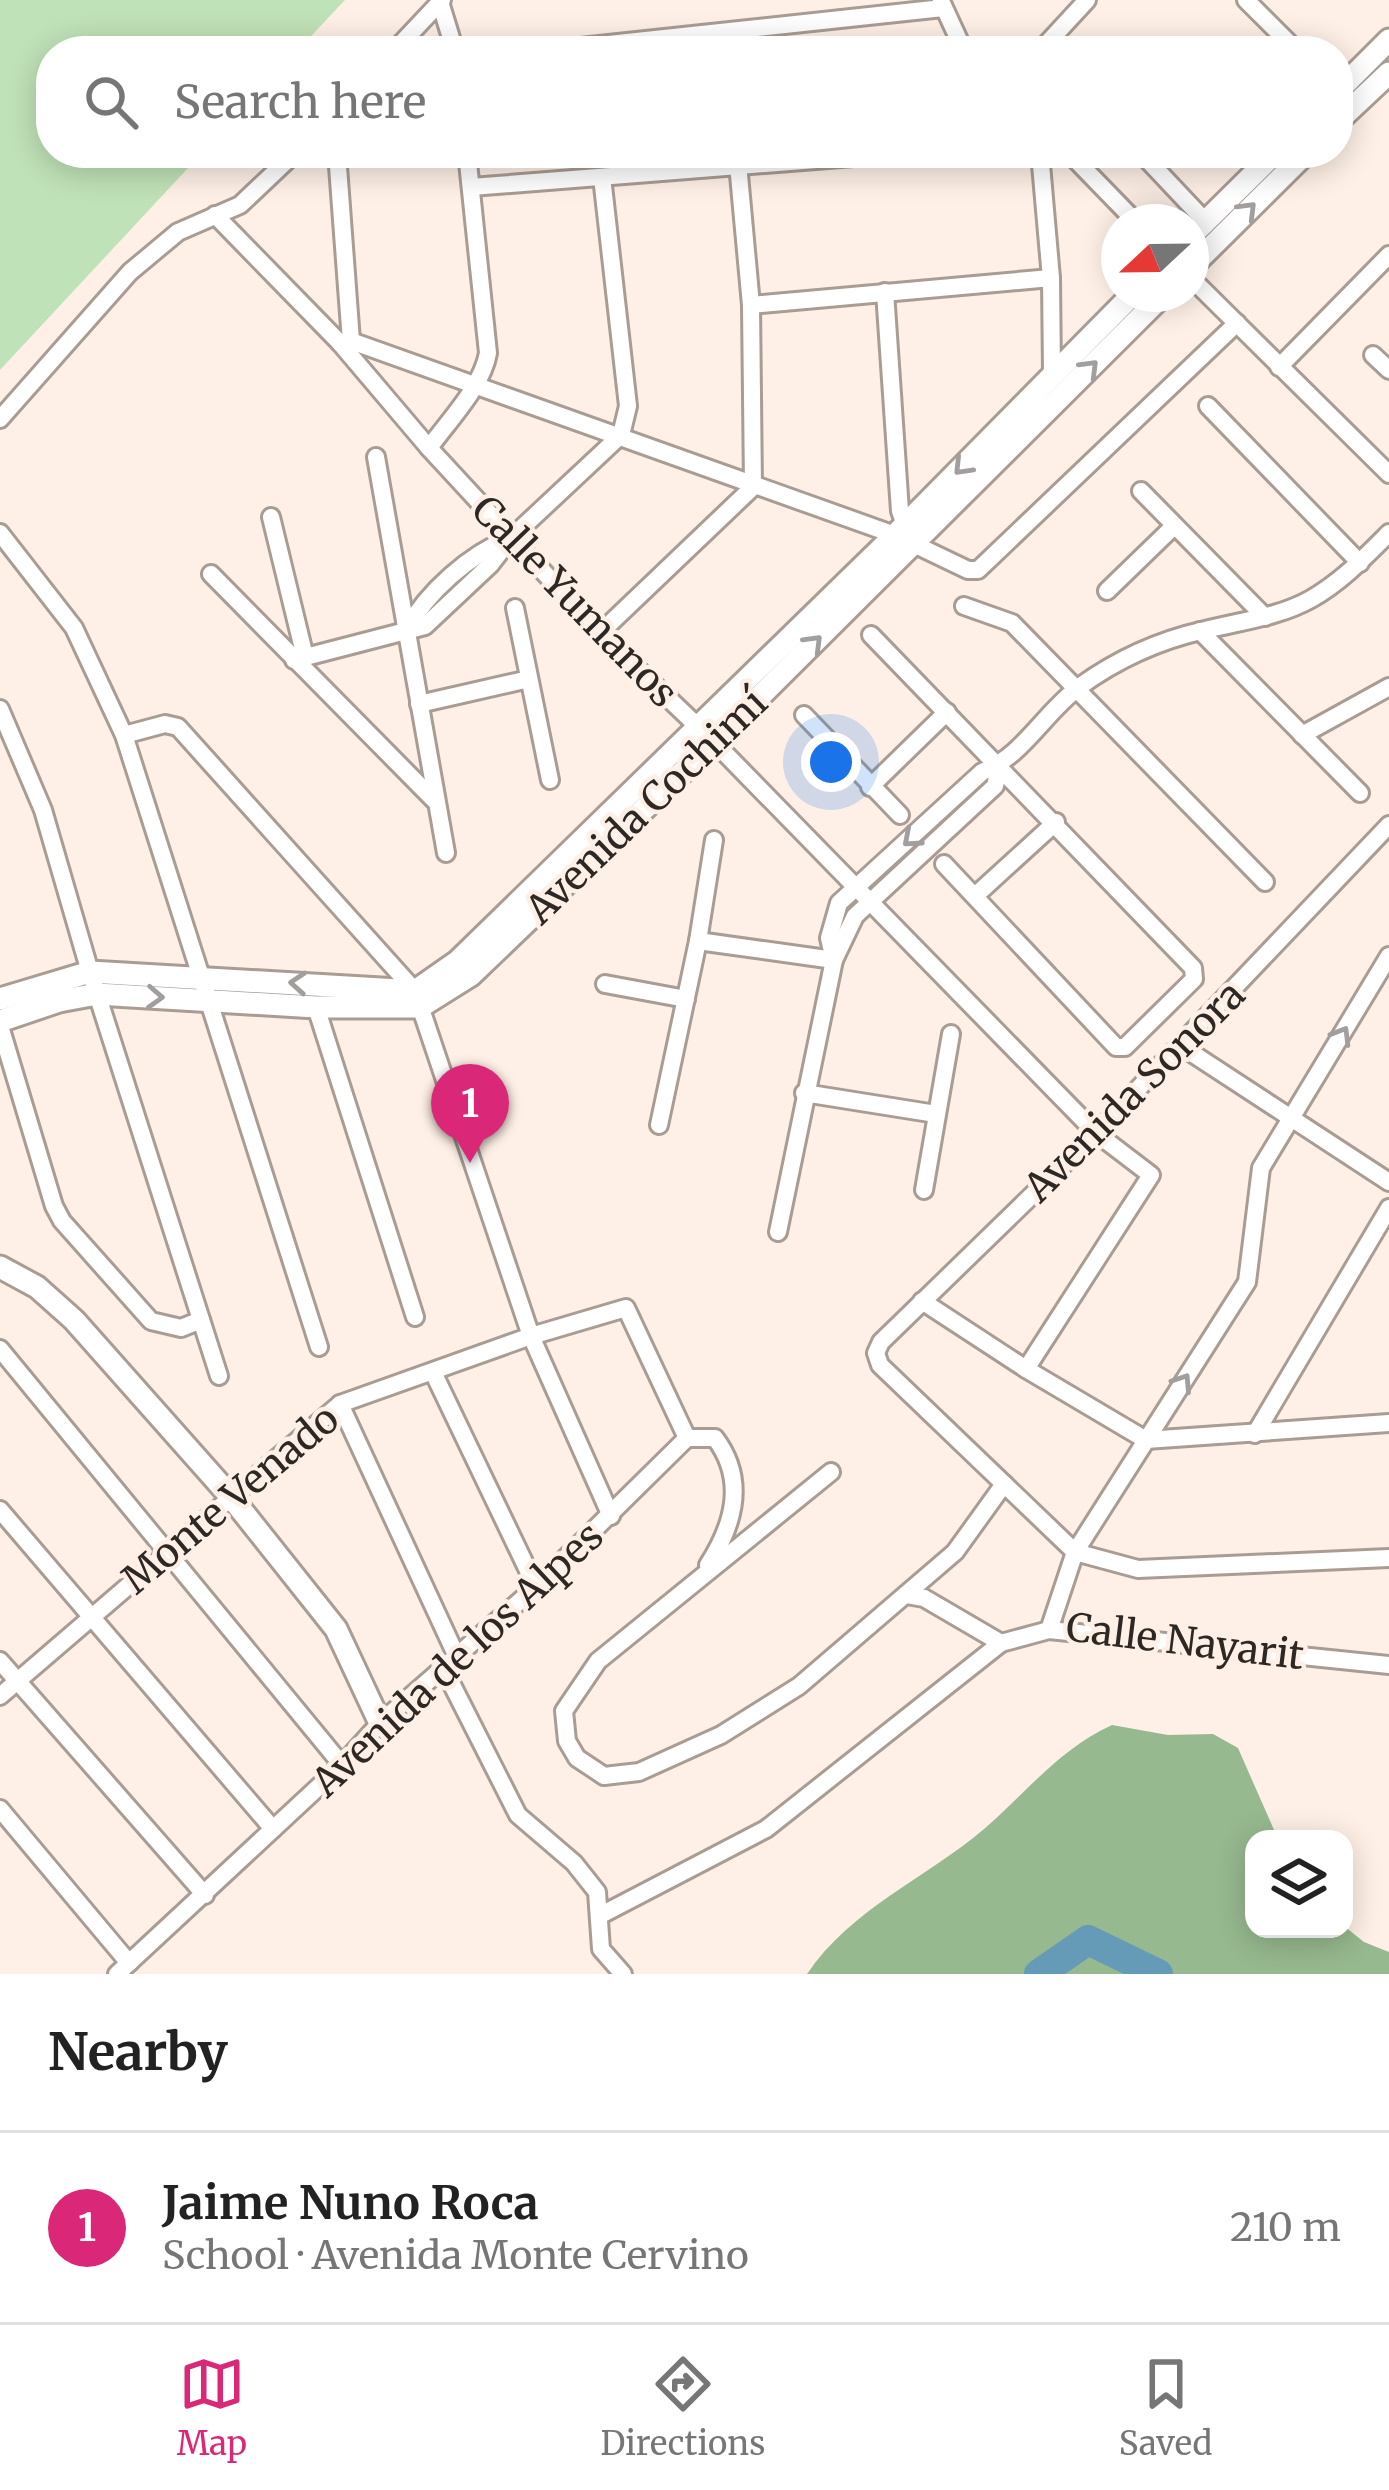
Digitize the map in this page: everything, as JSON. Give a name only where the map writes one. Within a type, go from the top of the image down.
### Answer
[{"type":"street","points":[[1054,36],[1087,0]]},
{"type":"street","points":[[1246,0],[1282,36]]},
{"type":"street","points":[[408,36],[441,1]]},
{"type":"street","points":[[441,1],[450,36]]},
{"type":"street","points":[[670,36],[942,4],[957,36]]},
{"type":"street","points":[[1353,76],[1389,40]]},
{"type":"street","points":[[1353,107],[1389,74]]},
{"type":"street","points":[[0,418],[130,272],[169,238],[249,199],[280,168]]},
{"type":"street","points":[[338,168],[346,342],[621,435],[753,487],[904,535],[968,570],[987,565],[1237,323]]},
{"type":"street","points":[[429,448],[486,366],[488,352],[469,168]]},
{"type":"street","points":[[471,187],[696,168]]},
{"type":"street","points":[[600,633],[753,487],[751,304],[738,168]]},
{"type":"street","points":[[1041,168],[1052,278],[1052,374]]},
{"type":"street","points":[[1084,168],[1119,204]]},
{"type":"street","points":[[1153,168],[1180,204]]},
{"type":"street","points":[[1209,218],[1260,168]]},
{"type":"street","points":[[1209,249],[1291,168]]},
{"type":"street","points":[[299,658],[406,630],[416,612],[479,551],[511,538],[621,435],[628,406],[602,177]]},
{"type":"street","name":"Calle Yumanos","points":[[215,215],[346,342],[429,448],[600,633],[707,735],[1096,1133],[1147,1170],[1149,1182],[1026,1370]]},
{"type":"street","points":[[1279,367],[1389,255]]},
{"type":"street","points":[[751,304],[1052,278]]},
{"type":"street","points":[[885,292],[904,535]]},
{"type":"street","points":[[1209,296],[1389,474]]},
{"type":"street","name":"Avenida Cochimí","points":[[417,999],[471,975],[904,535],[1115,312]]},
{"type":"street","name":"Avenida Cochimí","points":[[904,535],[1145,312]]},
{"type":"street","points":[[1373,356],[1389,370]]},
{"type":"street","points":[[1208,406],[1360,563]]},
{"type":"street","points":[[376,457],[446,853]]},
{"type":"street","points":[[1141,491],[1264,617]]},
{"type":"street","points":[[271,517],[299,658]]},
{"type":"street","points":[[1108,591],[1174,526]]},
{"type":"street","points":[[834,960],[829,938],[839,903],[995,786],[1000,765],[1076,689],[1124,658],[1311,599],[1360,563],[1389,532]]},
{"type":"street","points":[[0,533],[74,628],[124,735],[319,1347]]},
{"type":"street","points":[[211,574],[299,658],[435,801]]},
{"type":"street","points":[[964,606],[1012,622],[1265,883]]},
{"type":"street","points":[[515,608],[550,780]]},
{"type":"street","points":[[1200,631],[1360,793]]},
{"type":"street","points":[[871,635],[1056,822],[1196,973],[1121,1048],[944,864]]},
{"type":"street","points":[[419,704],[529,679]]},
{"type":"street","points":[[1302,735],[1389,687]]},
{"type":"street","points":[[0,709],[43,810],[219,1376]]},
{"type":"street","points":[[871,787],[947,712]]},
{"type":"street","points":[[803,716],[900,815]]},
{"type":"street","points":[[124,735],[165,724],[178,727],[417,999],[531,1336],[611,1516]]},
{"type":"street","points":[[778,1232],[834,960],[849,924],[950,816]]},
{"type":"street","points":[[976,895],[1056,822]]},
{"type":"street","name":"Avenida Sonora","points":[[876,1353],[881,1342],[1096,1133],[1385,834]]},
{"type":"street","points":[[659,1124],[714,840]]},
{"type":"street","points":[[698,940],[834,960]]},
{"type":"street","points":[[1389,956],[1261,1168],[1247,1282],[1075,1552],[1138,1569],[1389,1558]]},
{"type":"street","points":[[0,999],[90,971],[316,1007],[417,999]]},
{"type":"street","points":[[605,984],[686,999]]},
{"type":"street","points":[[201,1320],[182,1328],[151,1322],[62,1221],[0,1023],[59,1001],[97,994],[204,988],[417,999]]},
{"type":"street","points":[[316,1007],[415,1316]]},
{"type":"street","points":[[924,1190],[951,1034]]},
{"type":"street","points":[[1181,1046],[1389,1182]]},
{"type":"street","points":[[804,1093],[936,1114]]},
{"type":"street","points":[[1255,1434],[1389,1208]]},
{"type":"street","points":[[0,1267],[37,1287],[74,1320],[231,1497],[336,1629],[380,1723]]},
{"type":"street","points":[[922,1301],[1026,1370],[1146,1440],[1389,1423]]},
{"type":"street","name":"Monte Venado","points":[[0,1696],[340,1404],[531,1336],[626,1308],[687,1438]]},
{"type":"street","points":[[0,1348],[342,1765]]},
{"type":"street","name":"Calle Nayarit","points":[[876,1353],[880,1365],[1075,1552],[1049,1630],[1389,1666]]},
{"type":"street","points":[[434,1372],[536,1587]]},
{"type":"street","points":[[340,1404],[518,1815],[574,1863],[597,1892],[602,1949],[623,1974]]},
{"type":"street","points":[[687,1438],[715,1438],[731,1459],[736,1490],[722,1538],[695,1582]]},
{"type":"street","name":"Avenida de los Alpes","points":[[123,1969],[342,1765],[380,1723],[536,1587],[687,1438]]},
{"type":"street","points":[[831,1472],[598,1661],[573,1694],[563,1718],[568,1741],[592,1770],[616,1777],[639,1772],[721,1735],[799,1686],[956,1552],[1004,1484]]},
{"type":"street","points":[[0,1510],[273,1829]]},
{"type":"street","points":[[907,1594],[924,1598],[1000,1643]]},
{"type":"street","points":[[599,1916],[766,1829],[1000,1643],[1049,1630]]},
{"type":"street","points":[[0,1661],[205,1895]]},
{"type":"street","points":[[0,1809],[123,1969]]},
{"type":"green space","points":[[0,0],[345,0],[311,36],[36,36],[36,168],[188,168],[0,370]]},
{"type":"green space","points":[[1112,1725],[1168,1735],[1213,1734],[1238,1748],[1274,1830],[1245,1830],[1245,1938],[1353,1938],[1353,1933],[1389,1952],[1389,1974],[807,1974],[867,1912],[984,1829],[1059,1759]]},
{"type":"waterway","points":[[1039,1974],[1088,1940],[1158,1974]]},
{"type":"place","name":"Jaime Nuno Roca","points":[[470,1163]]}]
